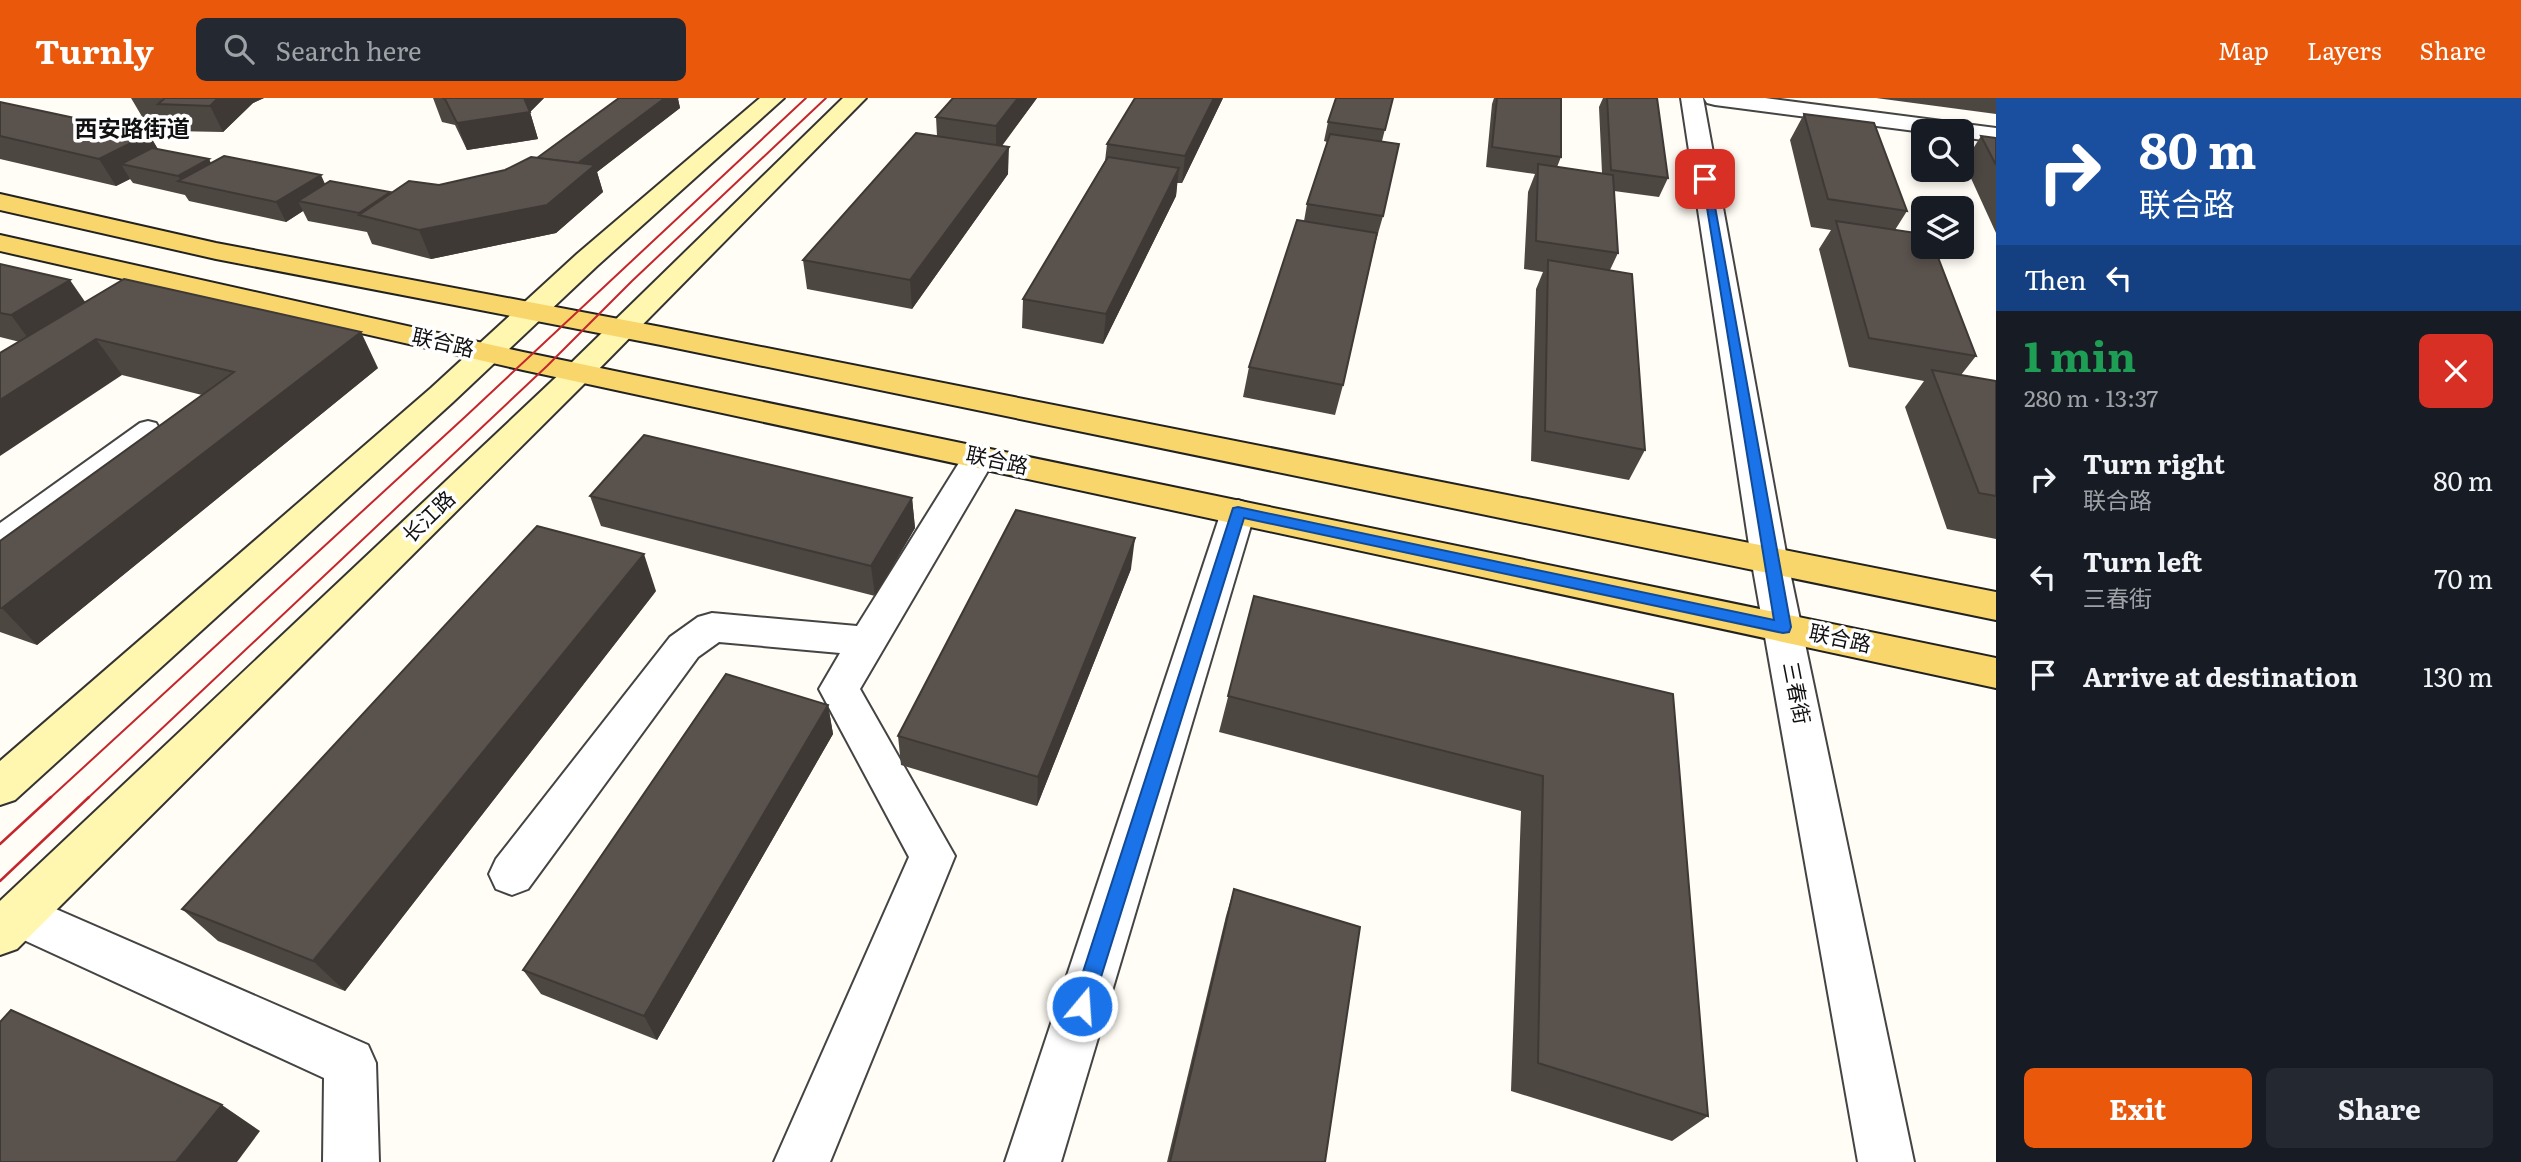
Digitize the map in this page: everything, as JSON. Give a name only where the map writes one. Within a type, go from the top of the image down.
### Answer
[{"type":"main road","points":[[0,787],[773,98]]},
{"type":"main road","name":"长江路","points":[[9,924],[579,372],[855,98]]},
{"type":"main road","points":[[0,202],[216,251],[623,328],[1996,606]]},
{"type":"main road","name":"联合路","points":[[0,243],[487,353],[1996,673]]},
{"type":"street","name":"三春街","points":[[1692,98],[1769,558],[1886,1162]]},
{"type":"street","points":[[1715,98],[1996,135]]},
{"type":"street","points":[[136,303],[170,281]]},
{"type":"street","points":[[802,1162],[932,856],[839,689],[979,457]]},
{"type":"street","points":[[1033,1162],[1238,512]]},
{"type":"street","points":[[512,874],[684,647],[712,627],[868,641]]},
{"type":"street","points":[[9,924],[350,1063],[351,1162]]},
{"type":"lane","points":[[0,535],[148,428]]},
{"type":"building","points":[[165,98],[218,98],[210,106],[158,104]]},
{"type":"building","points":[[442,98],[524,98],[530,112],[457,123]]},
{"type":"building","points":[[619,98],[665,98],[578,163],[537,158]]},
{"type":"building","points":[[953,98],[1018,98],[996,126],[936,117]]},
{"type":"building","points":[[1135,98],[1214,98],[1185,156],[1107,144]]},
{"type":"building","points":[[1336,98],[1393,98],[1385,130],[1328,122]]},
{"type":"building","points":[[1497,98],[1561,98],[1561,157],[1492,147]]},
{"type":"building","points":[[1607,98],[1657,98],[1668,178],[1611,170]]},
{"type":"building","points":[[0,102],[149,134],[99,159],[0,136]]},
{"type":"building","points":[[1804,114],[1874,123],[1907,211],[1828,199]]},
{"type":"building","points":[[916,133],[1009,147],[910,280],[803,260]]},
{"type":"building","points":[[1330,134],[1399,144],[1383,216],[1307,204]]},
{"type":"building","points":[[1981,136],[1996,138],[1996,165]]},
{"type":"building","points":[[152,148],[209,159],[178,176],[121,164]]},
{"type":"building","points":[[224,156],[321,175],[276,202],[178,181]]},
{"type":"building","points":[[531,157],[595,165],[547,205],[419,230],[359,215],[409,181],[439,185],[505,170]]},
{"type":"building","points":[[1108,157],[1179,168],[1106,314],[1023,299]]},
{"type":"building","points":[[1538,164],[1613,175],[1618,253],[1536,241]]},
{"type":"building","points":[[330,181],[390,192],[359,213],[298,201]]},
{"type":"building","points":[[1297,220],[1377,233],[1343,385],[1249,367]]},
{"type":"building","points":[[1836,221],[1911,232],[1911,259],[1939,259],[1976,356],[1869,338]]},
{"type":"building","points":[[1548,260],[1632,274],[1645,450],[1545,431]]},
{"type":"building","points":[[0,264],[70,280],[11,315],[0,313]]},
{"type":"building","points":[[124,279],[361,332],[0,608],[0,541],[234,372],[96,339],[0,400],[0,353]]},
{"type":"building","points":[[1932,370],[1996,381],[1996,496],[1979,493]]},
{"type":"building","points":[[644,435],[912,498],[871,566],[590,496]]},
{"type":"building","points":[[1016,510],[1135,538],[1038,777],[898,736]]},
{"type":"building","points":[[537,526],[644,554],[313,961],[182,909]]},
{"type":"building","points":[[1254,596],[1673,694],[1708,1116],[1538,1063],[1543,776],[1228,696]]},
{"type":"building","points":[[726,674],[828,705],[644,1016],[523,970]]},
{"type":"building","points":[[1234,889],[1360,927],[1325,1162],[1170,1162]]},
{"type":"building","points":[[11,1010],[222,1105],[176,1162],[0,1162],[0,1022]]},
{"type":"tram line","points":[[49,799],[466,416],[806,98]]},
{"type":"tram line","points":[[87,799],[547,366],[632,281],[826,98]]},
{"type":"tram line","points":[[0,844],[51,797]]},
{"type":"tram line","points":[[0,881],[89,797]]},
{"type":"district","name":"西安路街道","points":[[132,129]]},
{"type":"route","points":[[1082,1006],[1238,512],[1783,627],[1705,179]]}]
